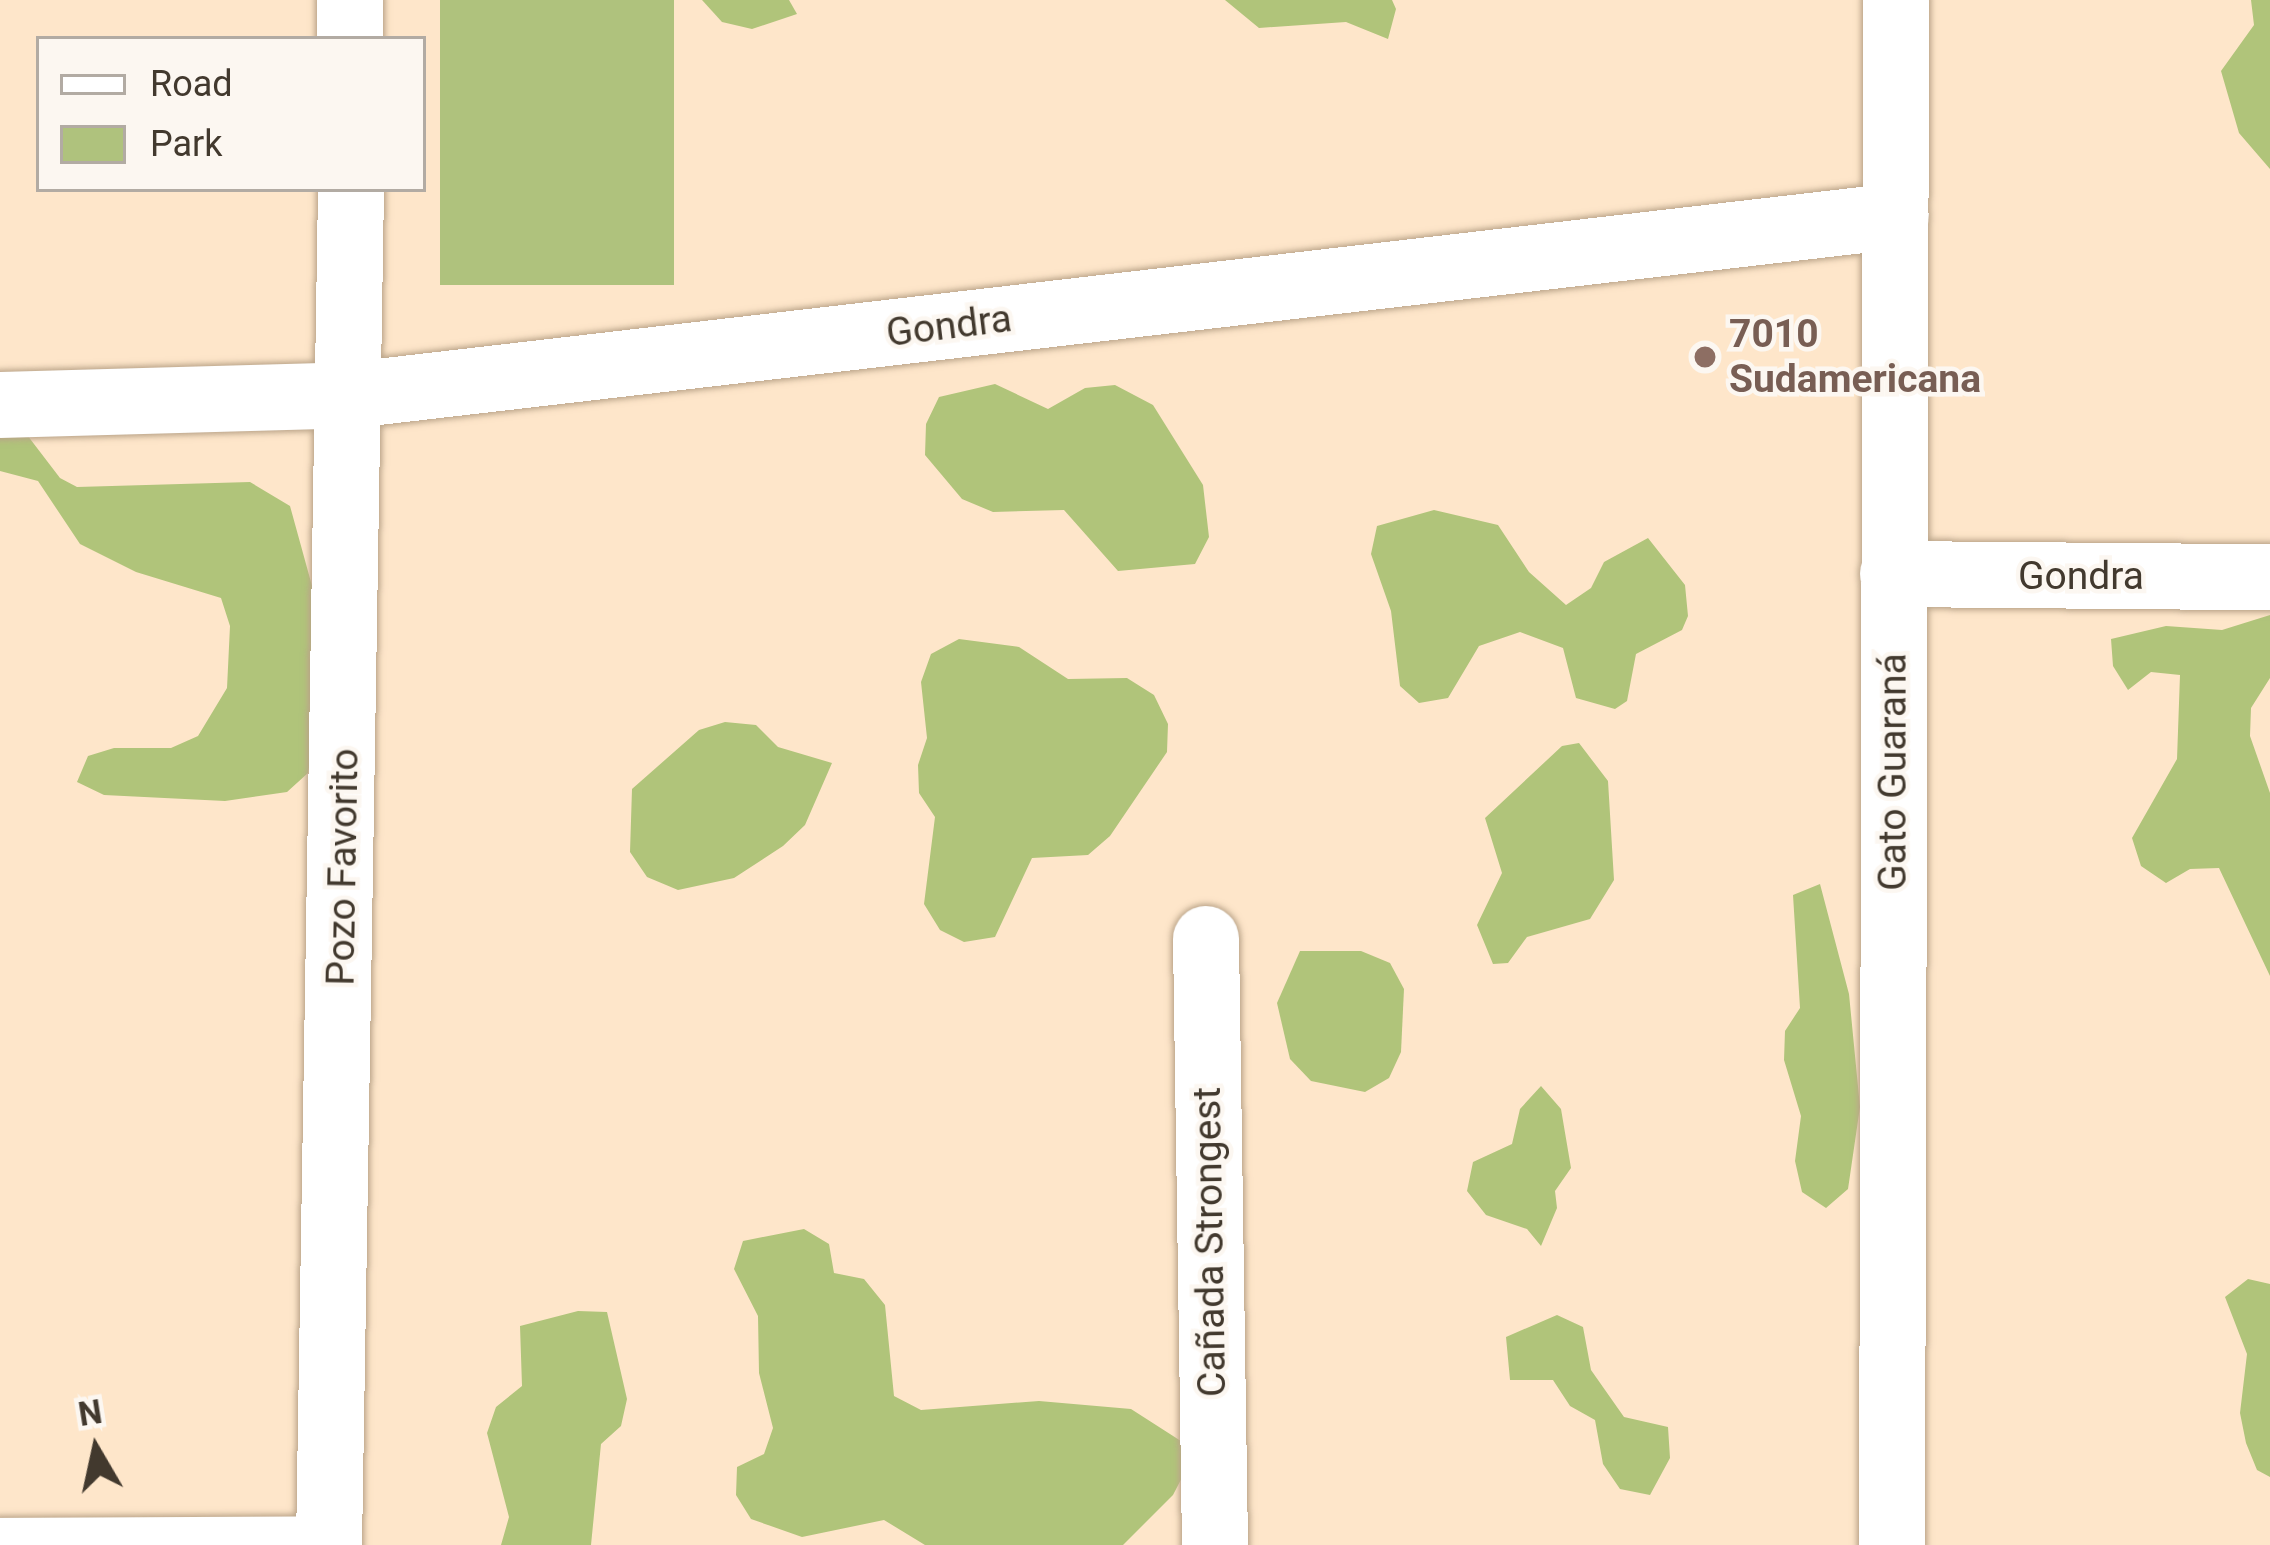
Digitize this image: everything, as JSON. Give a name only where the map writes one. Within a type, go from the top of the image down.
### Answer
[{"type":"street","points":[[350,0],[350,36]]},
{"type":"street","name":"Gato Guaraná","points":[[1892,1545],[1895,0]]},
{"type":"street","name":"Pozo Favorito","points":[[330,1540],[352,394],[351,192]]},
{"type":"street","name":"Gondra","points":[[0,405],[352,394],[1896,216]]},
{"type":"street","name":"Gondra","points":[[1893,574],[2270,577]]},
{"type":"street","name":"Cañada Strongest","points":[[1206,939],[1215,1545]]},
{"type":"lane","points":[[0,1536],[330,1540]]},
{"type":"green space","points":[[440,0],[674,0],[674,285],[440,285]]},
{"type":"green space","points":[[702,0],[789,0],[797,14],[752,29],[722,22]]},
{"type":"green space","points":[[1225,0],[1392,0],[1396,9],[1388,39],[1346,22],[1259,28]]},
{"type":"green space","points":[[2251,0],[2270,0],[2270,169],[2239,133],[2221,71],[2254,25]]},
{"type":"green space","points":[[995,384],[1048,409],[1085,388],[1115,385],[1153,405],[1203,485],[1209,537],[1195,564],[1118,571],[1064,510],[993,512],[962,499],[925,455],[926,424],[939,397]]},
{"type":"green space","points":[[21,427],[60,478],[77,487],[250,482],[290,506],[330,651],[308,773],[287,792],[225,801],[104,795],[77,782],[88,756],[114,748],[171,748],[198,736],[227,688],[230,626],[221,598],[136,572],[80,544],[38,481],[0,471],[0,430]]},
{"type":"green space","points":[[1434,510],[1498,525],[1529,572],[1566,605],[1591,588],[1604,562],[1648,538],[1685,585],[1688,616],[1682,630],[1636,654],[1627,701],[1615,709],[1576,698],[1563,648],[1520,632],[1479,646],[1448,698],[1419,703],[1400,686],[1391,611],[1371,554],[1377,526]]},
{"type":"green space","points":[[2270,615],[2270,678],[2251,708],[2250,736],[2270,793],[2270,976],[2219,868],[2190,869],[2166,883],[2141,866],[2132,838],[2177,759],[2180,675],[2151,672],[2128,690],[2113,666],[2111,639],[2166,626],[2222,630]]},
{"type":"green space","points":[[959,639],[1019,647],[1068,679],[1127,678],[1154,695],[1168,724],[1167,752],[1110,836],[1088,855],[1032,858],[995,937],[964,942],[940,930],[924,904],[935,817],[919,793],[918,765],[927,738],[921,682],[931,654]]},
{"type":"green space","points":[[725,722],[756,725],[778,747],[832,763],[805,825],[783,846],[734,878],[678,890],[647,877],[630,852],[632,789],[699,730]]},
{"type":"green space","points":[[1579,743],[1608,781],[1614,880],[1590,919],[1527,937],[1508,963],[1493,964],[1477,925],[1502,873],[1485,818],[1562,746]]},
{"type":"green space","points":[[1820,884],[1849,994],[1860,1107],[1848,1189],[1826,1208],[1802,1192],[1795,1161],[1801,1116],[1784,1060],[1785,1031],[1800,1008],[1793,895]]},
{"type":"green space","points":[[1300,951],[1361,951],[1390,963],[1404,989],[1401,1052],[1389,1078],[1365,1092],[1311,1081],[1290,1059],[1277,1003]]},
{"type":"green space","points":[[1541,1086],[1561,1109],[1571,1168],[1555,1191],[1557,1208],[1541,1246],[1527,1229],[1486,1215],[1467,1191],[1473,1162],[1512,1144],[1520,1109]]},
{"type":"green space","points":[[804,1229],[829,1244],[834,1273],[864,1279],[885,1305],[894,1396],[921,1410],[1039,1401],[1131,1409],[1184,1443],[1186,1470],[1173,1495],[1123,1545],[925,1545],[884,1520],[802,1537],[751,1519],[736,1495],[737,1467],[764,1454],[773,1428],[759,1373],[758,1316],[734,1269],[743,1241]]},
{"type":"green space","points":[[2248,1279],[2270,1284],[2270,1477],[2257,1470],[2246,1443],[2240,1413],[2247,1354],[2225,1297]]},
{"type":"green space","points":[[578,1311],[607,1312],[627,1399],[621,1426],[601,1444],[591,1545],[501,1545],[509,1517],[487,1433],[496,1407],[522,1386],[520,1326]]},
{"type":"green space","points":[[1557,1315],[1583,1327],[1591,1370],[1624,1417],[1668,1427],[1670,1458],[1650,1495],[1620,1489],[1603,1464],[1595,1420],[1570,1406],[1553,1380],[1510,1380],[1506,1337]]},
{"type":"place","name":"7010 Sudamericana","points":[[1705,357]]}]
